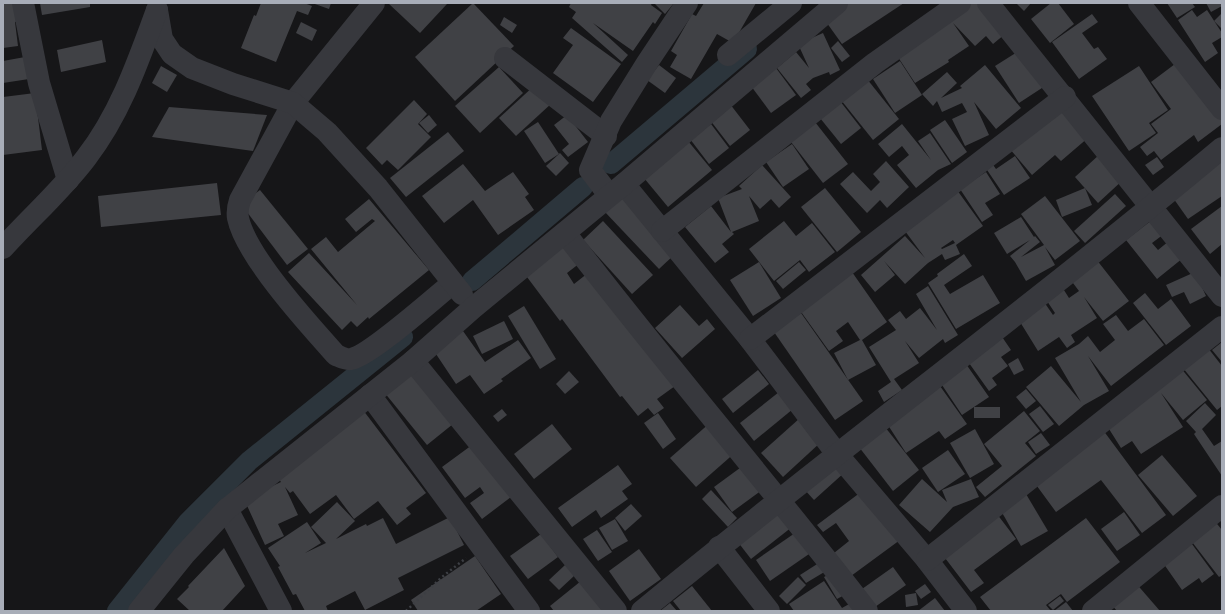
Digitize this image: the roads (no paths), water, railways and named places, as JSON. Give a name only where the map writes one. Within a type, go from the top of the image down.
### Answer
[{"type":"street","points":[[23,3],[39,83],[68,180]]},
{"type":"street","points":[[374,3],[293,103],[240,200],[238,217],[243,232],[265,270],[336,355],[346,359],[359,357],[374,347],[453,283]]},
{"type":"street","points":[[688,3],[647,63],[611,121],[606,136],[590,170],[617,189],[662,231],[750,340],[837,454],[927,560],[966,611]]},
{"type":"street","points":[[728,55],[791,3]]},
{"type":"street","points":[[139,611],[184,555],[227,509],[413,361],[473,308],[565,233],[837,3]]},
{"type":"street","points":[[662,231],[876,63],[960,3]]},
{"type":"street","points":[[988,3],[1065,97],[1222,296]]},
{"type":"street","points":[[1139,3],[1218,95]]},
{"type":"street","points":[[3,248],[68,180],[86,158],[117,111],[134,74],[157,6]]},
{"type":"street","points":[[157,6],[162,39],[172,54],[192,68],[233,84],[293,103],[327,132],[378,188],[473,308]]},
{"type":"street","points":[[505,58],[606,136]]},
{"type":"street","points":[[750,340],[1065,97]]},
{"type":"street","points":[[642,611],[779,499],[967,354],[1151,207],[1222,148]]},
{"type":"street","points":[[565,233],[618,302],[779,499],[867,611]]},
{"type":"street","points":[[927,560],[1222,327]]},
{"type":"street","points":[[413,361],[616,611]]},
{"type":"street","points":[[370,395],[529,611]]},
{"type":"street","points":[[1093,611],[1222,506]]},
{"type":"street","points":[[227,509],[281,611]]},
{"type":"street","points":[[719,547],[769,611]]},
{"type":"waterway","points":[[611,164],[747,49]]},
{"type":"waterway","points":[[472,281],[583,187]]},
{"type":"waterway","points":[[117,611],[188,522],[249,461],[403,337]]}]
